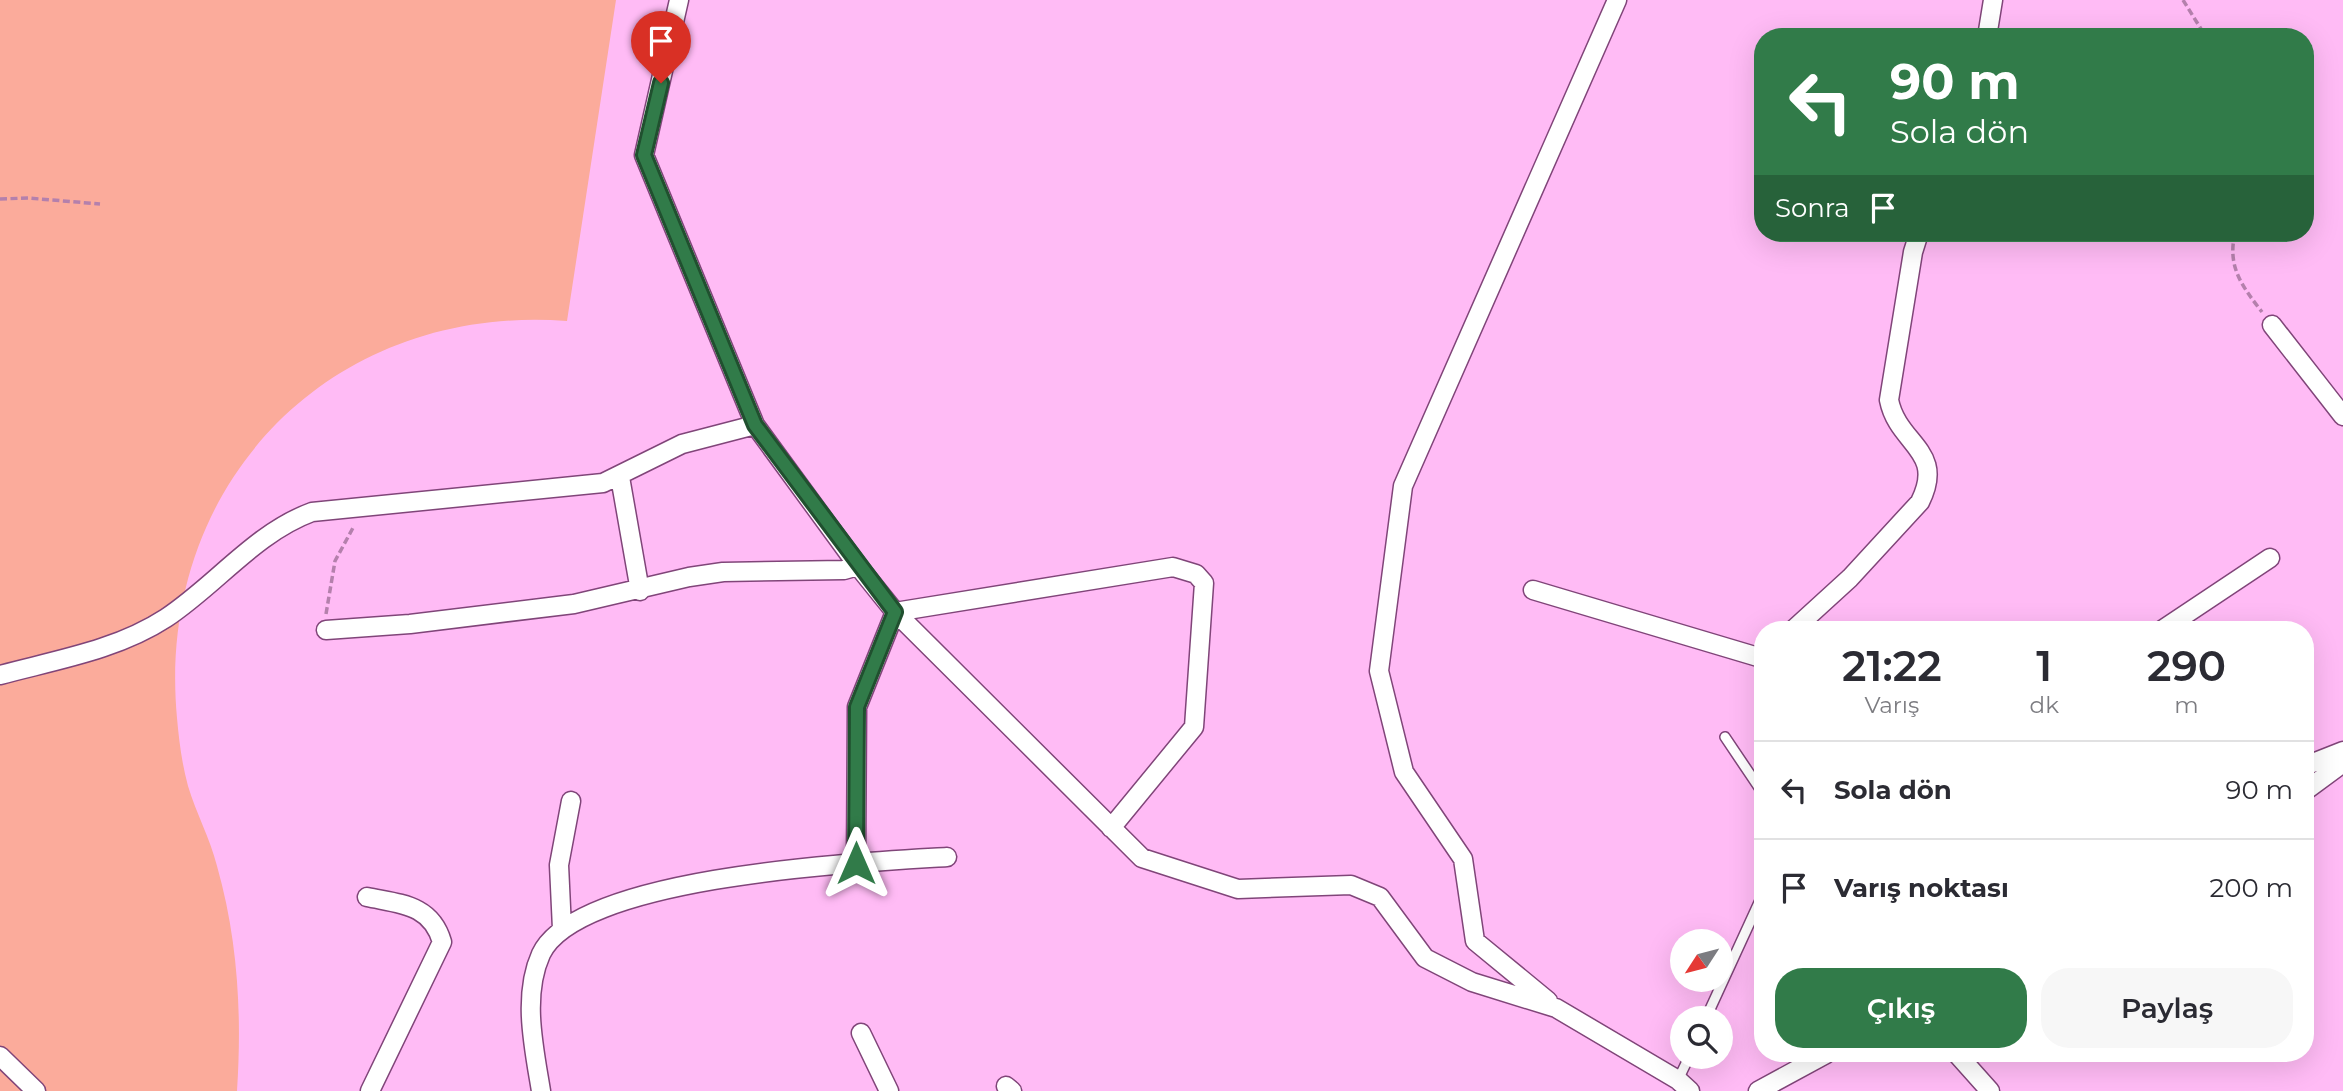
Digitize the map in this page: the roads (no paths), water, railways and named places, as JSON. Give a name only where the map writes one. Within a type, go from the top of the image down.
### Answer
[{"type":"street","points":[[679,0],[644,155],[755,425],[895,612],[1142,859],[1238,889],[1352,885],[1380,897],[1425,958],[1472,982],[1556,1008]]},
{"type":"street","points":[[1617,0],[1403,486],[1379,671],[1404,772],[1463,859],[1475,941],[1556,1008],[1684,1085]]},
{"type":"street","points":[[1988,28],[1993,0]]},
{"type":"street","points":[[1803,621],[1859,569],[1920,502],[1926,489],[1928,461],[1896,421],[1889,400],[1916,242]]},
{"type":"street","points":[[2272,325],[2343,416]]},
{"type":"street","points":[[0,675],[105,647],[139,633],[168,616],[286,523],[312,512],[367,504],[583,487],[620,477],[682,444],[755,425]]},
{"type":"street","points":[[620,477],[640,591]]},
{"type":"street","points":[[2176,621],[2270,558]]},
{"type":"street","points":[[326,630],[411,624],[533,609],[640,591],[690,577],[723,572],[844,570],[858,566]]},
{"type":"street","points":[[895,612],[1173,567],[1196,574],[1204,583],[1194,727],[1111,828]]},
{"type":"street","points":[[1533,590],[1754,656]]},
{"type":"street","points":[[856,863],[857,707],[895,612]]},
{"type":"street","points":[[2314,762],[2343,751]]},
{"type":"street","points":[[2314,784],[2343,763]]},
{"type":"street","points":[[562,929],[559,865],[571,802]]},
{"type":"street","points":[[541,1091],[532,1017],[533,984],[542,953],[562,929],[595,912],[675,887],[757,871],[947,857]]},
{"type":"street","points":[[367,897],[422,910],[433,921],[442,942],[370,1091]]},
{"type":"street","points":[[860,1033],[889,1091]]},
{"type":"street","points":[[0,1056],[36,1091]]},
{"type":"street","points":[[1758,1091],[1811,1062]]},
{"type":"street","points":[[1963,1062],[1990,1091]]},
{"type":"lane","points":[[1726,737],[1754,780]]},
{"type":"lane","points":[[1712,1006],[1754,913]]}]
